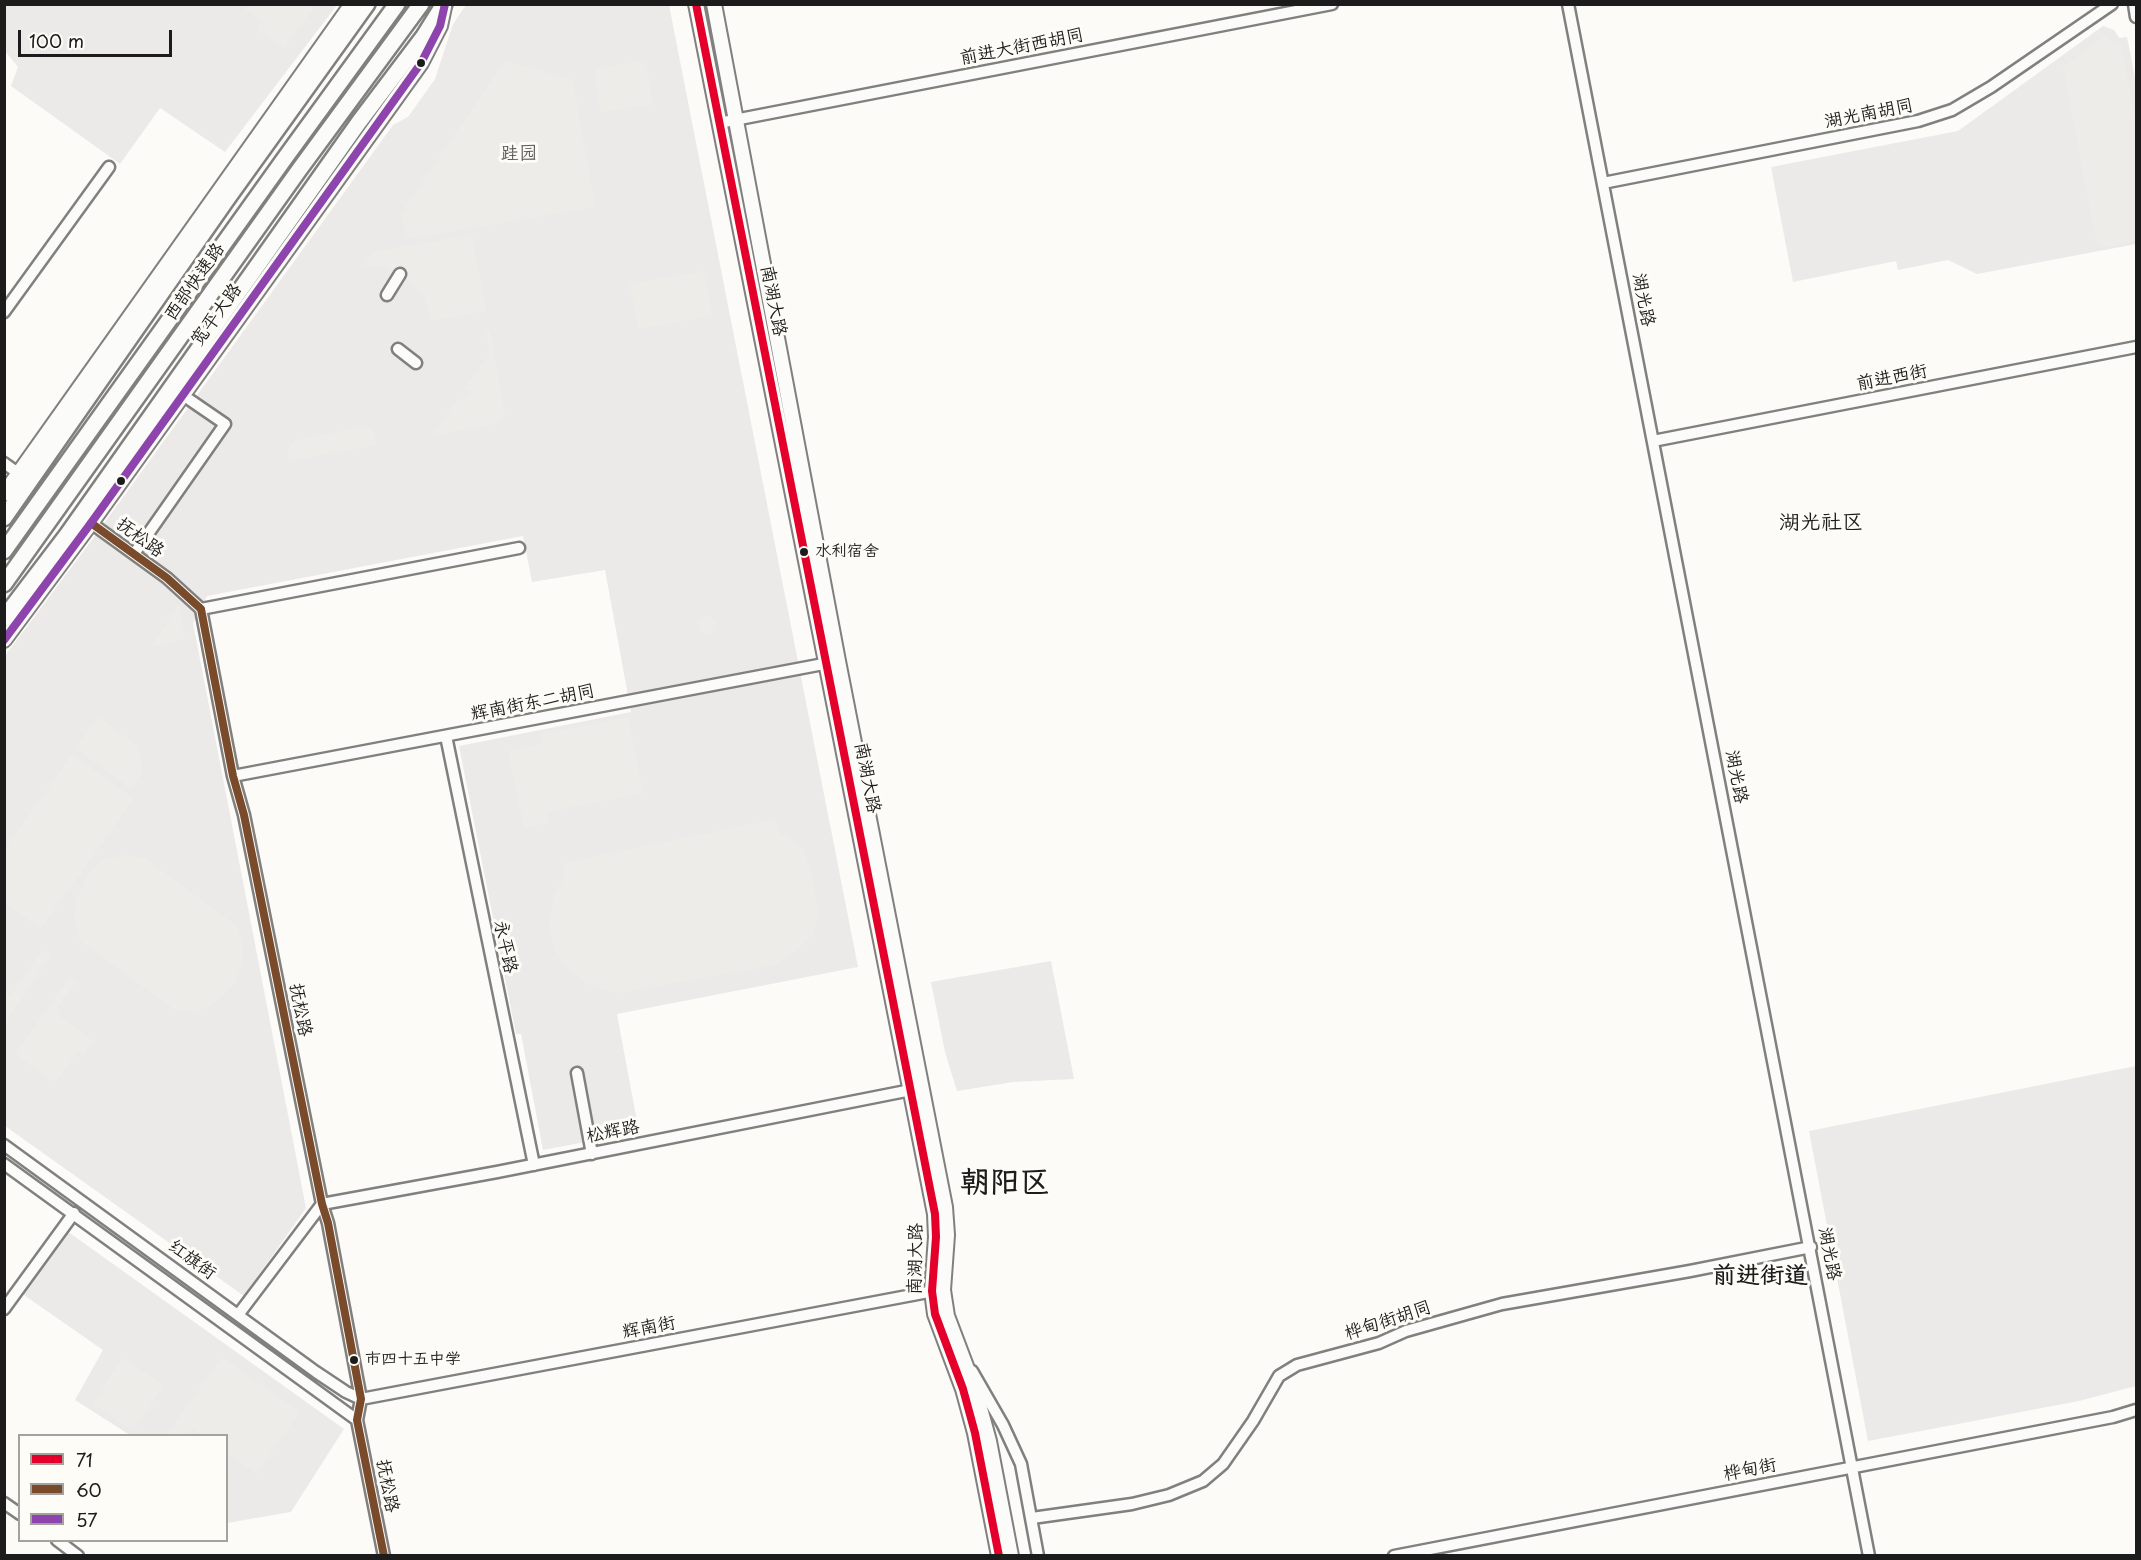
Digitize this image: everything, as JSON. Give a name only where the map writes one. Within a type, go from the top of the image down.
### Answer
[{"type":"highway","points":[[4,518],[227,199],[368,4]]},
{"type":"highway","name":"西部快速路","points":[[4,551],[397,4]]},
{"type":"highway","name":"西部快速路","points":[[4,584],[299,170],[421,4]]},
{"type":"highway","points":[[4,618],[67,535],[445,4]]},
{"type":"main road","points":[[4,494],[352,4]]},
{"type":"main road","name":"宽平大路","points":[[4,640],[91,523],[420,63],[440,26],[445,4]]},
{"type":"main road","name":"南湖大路","points":[[696,4],[945,1207],[947,1234],[935,1314],[963,1389],[975,1433],[999,1556]]},
{"type":"main road","name":"南湖大路","points":[[714,4],[832,662],[935,1214],[937,1291],[975,1390],[989,1441],[1011,1556]]},
{"type":"street","name":"前进大街西胡同","points":[[719,123],[1332,4]]},
{"type":"street","name":"湖光路","points":[[1568,4],[1811,1247],[1869,1556]]},
{"type":"street","name":"湖光南胡同","points":[[1603,183],[1918,121],[1952,110],[2000,81],[2112,4]]},
{"type":"street","points":[[2134,4],[2136,17]]},
{"type":"street","points":[[4,312],[109,167]]},
{"type":"street","points":[[387,295],[400,274]]},
{"type":"street","name":"前进西街","points":[[1653,441],[2136,347]]},
{"type":"street","points":[[398,350],[416,363]]},
{"type":"street","points":[[134,554],[225,424],[190,400]]},
{"type":"street","points":[[4,463],[18,473]]},
{"type":"street","name":"抚松路","points":[[91,523],[167,578],[201,609],[233,776],[244,815],[322,1204],[328,1223],[361,1400],[357,1420],[384,1556]]},
{"type":"street","points":[[201,609],[519,548]]},
{"type":"street","name":"辉南街东二胡同","points":[[233,776],[446,736],[464,737],[832,662]]},
{"type":"street","name":"永平路","points":[[446,736],[534,1165]]},
{"type":"street","points":[[577,1073],[592,1154]]},
{"type":"street","name":"松辉路","points":[[322,1204],[592,1154],[911,1090]]},
{"type":"street","name":"红旗街","points":[[4,1145],[316,1372],[361,1400]]},
{"type":"street","name":"红旗街","points":[[4,1164],[357,1420]]},
{"type":"street","points":[[238,1315],[322,1204]]},
{"type":"street","points":[[4,1309],[74,1213]]},
{"type":"street","name":"桦甸街胡同","points":[[1032,1518],[1132,1504],[1169,1495],[1203,1481],[1223,1464],[1253,1422],[1279,1376],[1297,1365],[1379,1343],[1406,1331],[1502,1304],[1811,1247]]},
{"type":"street","name":"辉南街","points":[[361,1400],[937,1291]]},
{"type":"street","points":[[958,1348],[1003,1425],[1021,1464],[1038,1556]]},
{"type":"street","name":"桦甸街","points":[[2113,1417],[2136,1410]]},
{"type":"street","name":"桦甸街","points":[[1394,1556],[1853,1466],[2113,1417],[2136,1415]]},
{"type":"street","points":[[4,1503],[18,1513]]},
{"type":"street","points":[[60,1542],[78,1556]]},
{"type":"shaded area","points":[[4,5],[337,5],[225,152],[160,108],[120,164],[11,86],[18,67],[5,51]]},
{"type":"shaded area","points":[[466,5],[669,5],[858,967],[617,1014],[639,1132],[543,1150],[521,1034],[516,1034],[459,746],[631,712],[605,570],[532,582],[523,536],[207,596],[193,623],[306,1208],[244,1296],[5,1126],[4,657],[95,536],[393,125],[408,117],[435,79],[453,24]]},
{"type":"shaded area","points":[[2103,26],[2114,30],[2119,38],[2127,37],[2136,83],[2136,244],[1977,274],[1948,260],[1898,270],[1896,261],[1793,282],[1771,167],[1958,131]]},
{"type":"shaded area","points":[[1051,961],[1074,1079],[1013,1082],[957,1091],[945,1052],[931,982]]},
{"type":"shaded area","points":[[2136,1066],[2136,1386],[2079,1401],[1868,1441],[1809,1131]]},
{"type":"shaded area","points":[[67,1231],[344,1429],[291,1512],[228,1523],[228,1434],[128,1434],[75,1400],[103,1350],[21,1293]]},
{"type":"green space","points":[[247,5],[316,5],[284,49],[256,29],[261,21],[244,9]]},
{"type":"green space","points":[[2106,35],[2116,45],[2121,45],[2136,121],[2136,241],[2102,248],[2097,245],[2063,67]]},
{"type":"green space","points":[[646,60],[653,104],[601,112],[594,69]]},
{"type":"green space","name":"跬园","points":[[505,61],[573,80],[595,207],[408,239],[400,214]]},
{"type":"green space","points":[[472,235],[486,311],[432,321],[425,300],[414,285],[400,274],[384,267],[363,266],[373,252]]},
{"type":"green space","points":[[704,271],[712,316],[638,329],[630,284]]},
{"type":"green space","points":[[490,331],[505,415],[499,423],[431,436],[458,398],[464,402],[471,392],[465,388],[490,353],[486,332]]},
{"type":"green space","points":[[369,426],[375,435],[377,445],[289,461],[287,451],[295,440]]},
{"type":"green space","points":[[179,603],[185,639],[152,646]]},
{"type":"green space","points":[[707,616],[713,619],[716,625],[713,631],[707,634],[701,631],[698,625],[701,619]]},
{"type":"green space","points":[[98,717],[138,746],[143,772],[131,788],[75,748]]},
{"type":"green space","points":[[628,717],[643,793],[547,812],[549,823],[524,828],[508,751],[542,744],[541,734]]},
{"type":"green space","points":[[72,754],[134,799],[41,929],[5,903],[5,848]]},
{"type":"green space","points":[[776,819],[780,834],[789,836],[803,850],[813,876],[818,913],[814,933],[795,952],[776,965],[618,993],[588,985],[565,966],[554,948],[549,926],[554,894],[565,876],[563,863]]},
{"type":"green space","points":[[124,855],[145,858],[237,926],[243,946],[242,965],[236,982],[219,1000],[197,1012],[175,1010],[80,941],[75,920],[76,900],[87,876],[103,860]]},
{"type":"green space","points":[[42,950],[51,956],[5,1023],[5,993],[10,996]]},
{"type":"green space","points":[[70,976],[77,981],[57,1009],[61,1013],[59,1016],[94,1041],[84,1055],[78,1052],[55,1083],[15,1054]]},
{"type":"green space","points":[[222,1357],[300,1412],[257,1474],[228,1454],[228,1434],[200,1434],[193,1429],[190,1434],[167,1434]]},
{"type":"green space","points":[[122,1358],[164,1385],[134,1431],[93,1404]]},
{"type":"transit line","name":"57","points":[[4,640],[91,523],[421,63],[440,26],[445,4]]},
{"type":"transit line","name":"71","points":[[696,4],[935,1214],[936,1237],[932,1291],[935,1314],[963,1389],[975,1433],[999,1556]]},
{"type":"transit line","name":"60","points":[[91,523],[167,578],[201,609],[233,776],[244,815],[322,1204],[328,1223],[361,1399],[357,1420],[384,1556]]},
{"type":"place","name":"水利宿舍","points":[[804,552]]},
{"type":"place","name":"市四十五中学","points":[[354,1360]]},
{"type":"district","name":"湖光社区","points":[[1821,523]]},
{"type":"district","name":"朝阳区","points":[[1005,1184]]},
{"type":"district","name":"前进街道","points":[[1760,1276]]}]
